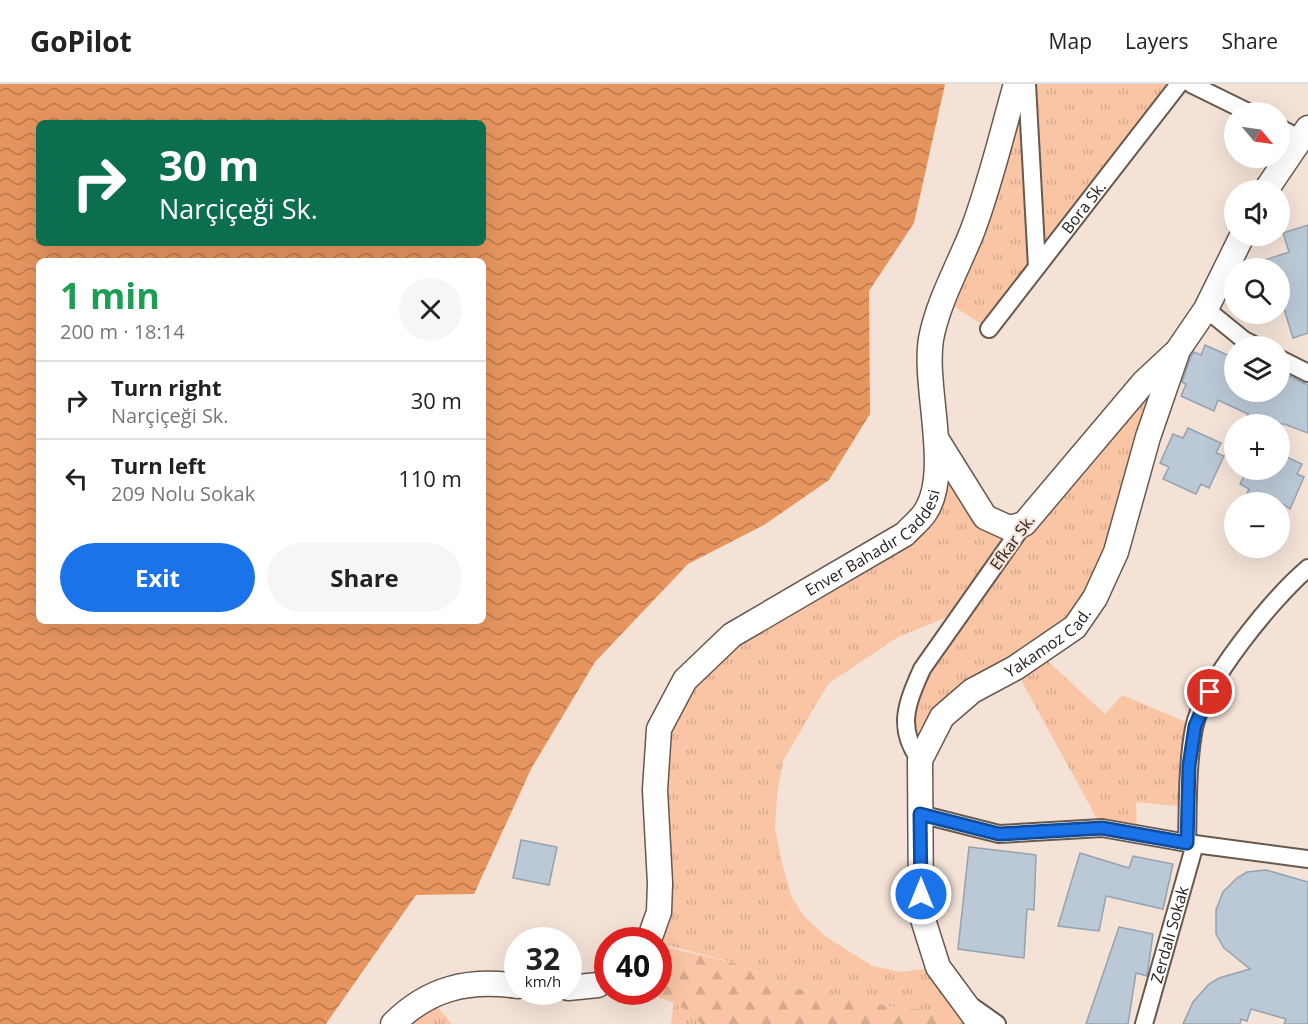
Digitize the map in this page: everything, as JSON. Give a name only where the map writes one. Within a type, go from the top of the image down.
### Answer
[{"type":"street","name":"Enver Bahadır Caddesi","points":[[654,927],[659,912],[660,883],[655,790],[659,729],[685,680],[732,635],[905,534],[925,513],[934,487],[937,440],[929,384],[931,339],[972,230],[1016,84]]},
{"type":"street","points":[[1027,84],[1037,267]]},
{"type":"street","name":"Bora Sk.","points":[[989,329],[1179,84]]},
{"type":"street","points":[[1191,84],[1228,102]]},
{"type":"street","points":[[1271,180],[1296,131]]},
{"type":"street","name":"Yakamoz Cad.","points":[[980,1024],[938,967],[921,913],[920,760],[942,717],[972,691],[1015,668],[1076,627],[1095,598],[1116,552],[1148,437],[1178,350],[1206,309],[1237,246]]},
{"type":"street","points":[[1206,309],[1239,336]]},
{"type":"street","name":"Efkar Sk.","points":[[920,760],[909,745],[904,724],[910,695],[922,669],[1024,524],[1144,382],[1178,350]]},
{"type":"street","points":[[1290,364],[1308,373]]},
{"type":"street","points":[[937,440],[985,517],[1009,528],[1024,524]]},
{"type":"street","name":"Zerdalı Sokak","points":[[1144,1024],[1191,844],[1189,766],[1195,726],[1210,692],[1236,651],[1268,608],[1308,568]]},
{"type":"street","points":[[920,814],[999,834],[1102,828],[1191,844],[1308,859]]},
{"type":"street","points":[[393,1024],[428,996],[454,985],[481,982],[504,984]]},
{"type":"street","points":[[960,998],[997,1024]]},
{"type":"green space","points":[[1016,84],[1179,84],[989,329],[944,300]]},
{"type":"green space","points":[[1178,350],[1095,598],[1039,653],[1105,714],[1122,695],[1195,726],[1186,807],[1136,802],[1137,833],[1102,828],[1015,669],[972,691],[920,760],[909,745],[911,695],[962,611],[898,637],[828,684],[783,761],[777,795],[775,829],[792,898],[804,916],[825,936],[872,966],[901,972],[938,967],[997,1024],[965,1024],[956,1019],[919,1009],[896,1008],[839,995],[788,988],[742,965],[672,946],[672,927],[659,927],[655,790],[685,680],[925,513],[937,440],[1009,528]]},
{"type":"green space","points":[[672,948],[742,965],[788,988],[839,995],[896,1008],[919,1009],[956,1019],[965,1024],[701,1024],[672,1002]]},
{"type":"green space","points":[[428,996],[452,1024],[393,1024]]},
{"type":"green space","points":[[674,1002],[691,1012],[701,1024],[671,1024]]},
{"type":"water","points":[[0,84],[945,84],[914,223],[869,291],[870,414],[829,480],[764,525],[688,564],[595,662],[531,769],[474,894],[416,895],[326,1024],[0,1024]]},
{"type":"building","points":[[1308,225],[1308,333],[1293,338],[1289,324],[1290,258],[1271,258],[1289,252],[1287,246],[1290,246],[1290,231]]},
{"type":"building","points":[[1205,345],[1224,354],[1224,402],[1290,402],[1290,377],[1308,385],[1308,433],[1290,426],[1290,414],[1248,414],[1218,400],[1214,411],[1181,396],[1186,384],[1182,382],[1191,356],[1194,352],[1201,355]]},
{"type":"building","points":[[1188,428],[1221,443],[1216,453],[1224,456],[1209,488],[1201,484],[1196,494],[1163,479],[1169,467],[1160,463],[1173,434],[1183,438]]},
{"type":"building","points":[[1290,459],[1302,464],[1297,474],[1304,477],[1290,509],[1290,492],[1248,492],[1249,489],[1240,484],[1242,480],[1290,480]]},
{"type":"building","points":[[521,840],[557,847],[549,885],[513,878]]},
{"type":"building","points":[[969,847],[1036,855],[1034,910],[1027,909],[1024,958],[958,949]]},
{"type":"building","points":[[1080,853],[1129,868],[1133,856],[1173,864],[1163,909],[1106,896],[1099,931],[1058,926]]},
{"type":"building","points":[[1266,870],[1308,882],[1308,1024],[1284,1024],[1286,1019],[1251,1009],[1247,1021],[1241,1019],[1240,1024],[1183,1024],[1193,1002],[1209,984],[1219,978],[1250,969],[1224,948],[1216,934],[1216,910],[1223,892],[1237,878],[1247,872]]},
{"type":"building","points":[[1119,927],[1153,934],[1147,976],[1136,973],[1128,1024],[1086,1024]]},
{"type":"route","points":[[921,894],[920,814],[999,834],[1021,835],[1102,828],[1187,843],[1189,766],[1195,726],[1210,692]]}]
